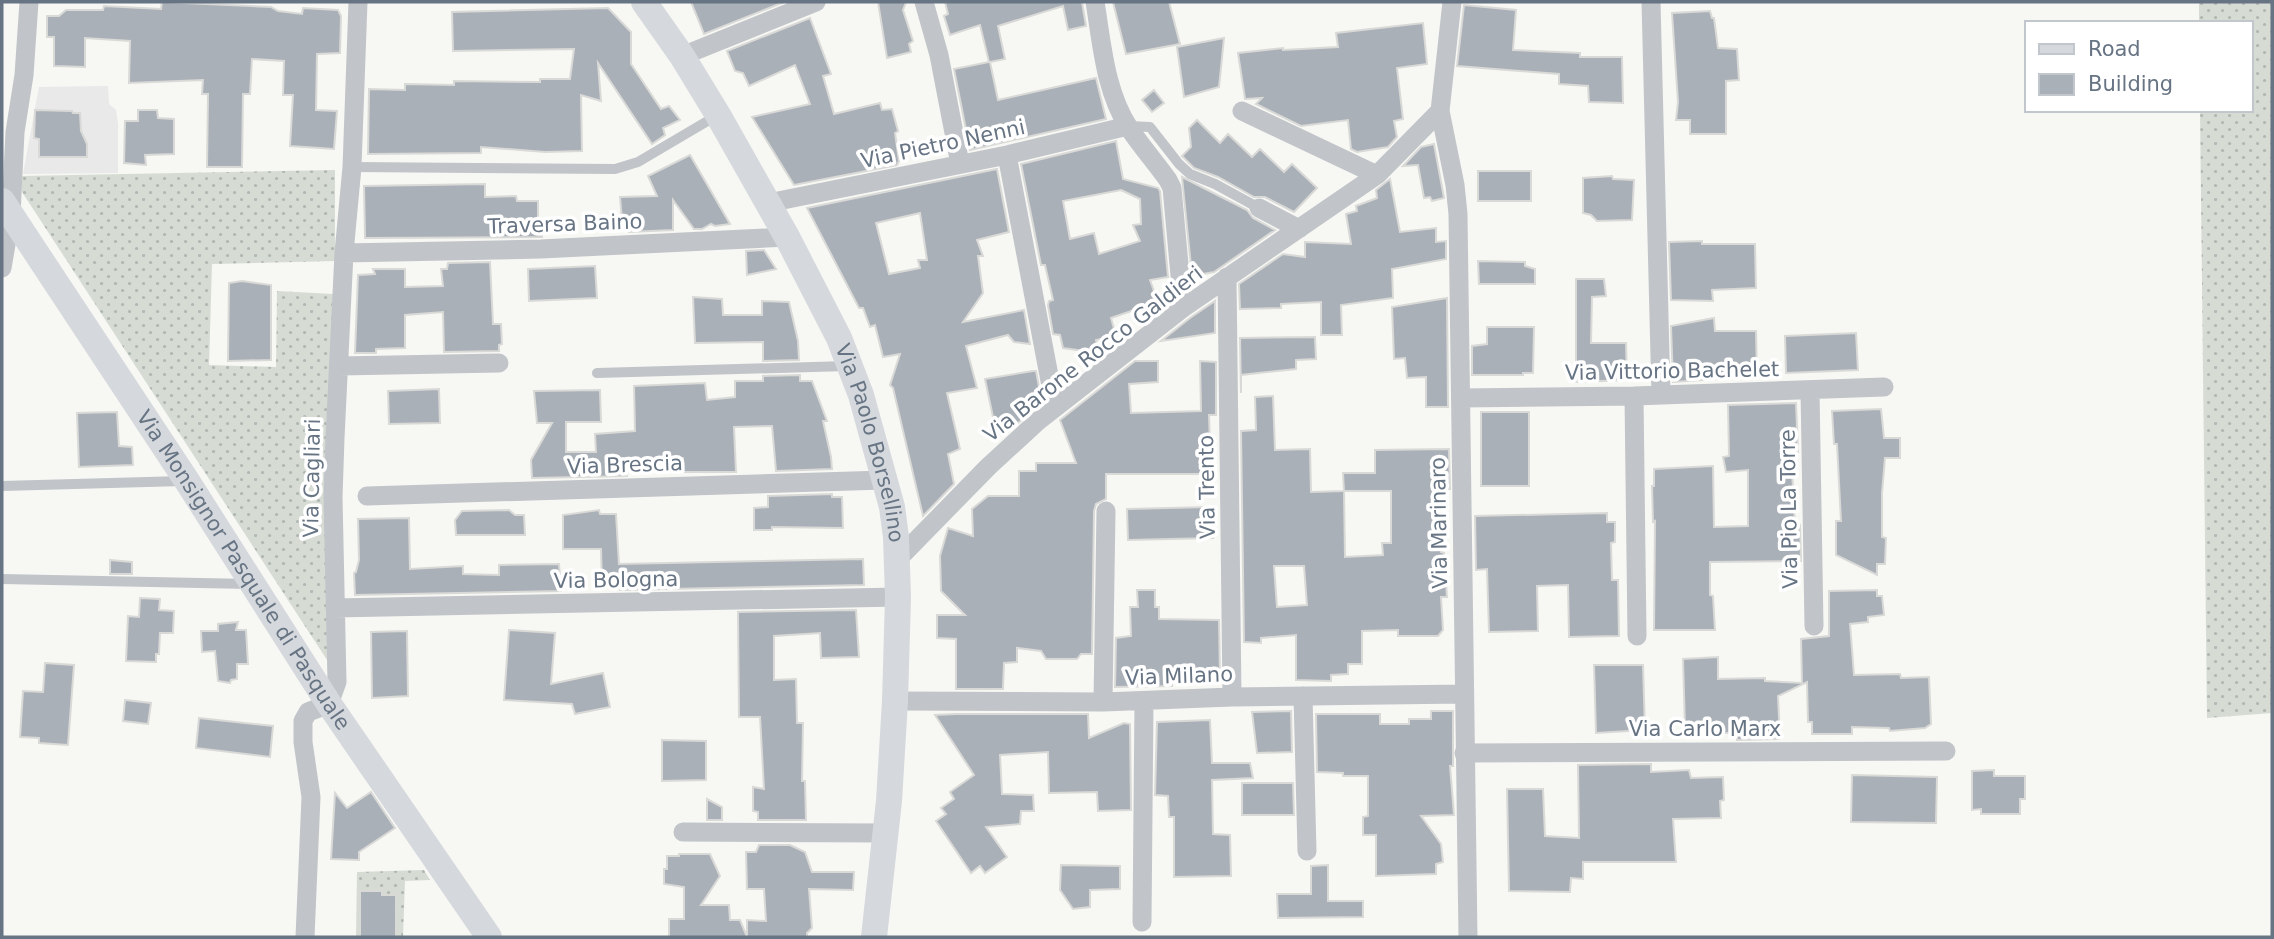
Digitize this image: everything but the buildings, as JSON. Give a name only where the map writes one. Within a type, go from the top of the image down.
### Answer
[{"type":"street","points":[[2,268],[6,208],[24,75],[29,2]]},
{"type":"street","name":"Via Cagliari","points":[[329,704],[337,682],[333,496],[344,253],[352,167],[358,2]]},
{"type":"street","name":"Via Paolo Borsellino","points":[[644,2],[682,56],[718,115],[787,237],[851,366],[892,507],[898,597],[895,701],[874,937]]},
{"type":"street","points":[[682,56],[817,2]]},
{"type":"street","points":[[924,2],[939,55],[960,164]]},
{"type":"street","points":[[1095,2],[1106,71],[1128,126],[1172,188],[1183,308]]},
{"type":"street","points":[[1440,111],[1452,2]]},
{"type":"street","points":[[1651,2],[1661,395]]},
{"type":"street","points":[[1242,111],[1377,175]]},
{"type":"street","name":"Via Barone Rocco Galdieri","points":[[897,559],[988,467],[1055,407],[1183,308],[1377,175],[1440,111]]},
{"type":"street","name":"Via Marinaro","points":[[1440,111],[1458,214],[1468,937]]},
{"type":"street","name":"Via Pietro Nenni","points":[[768,203],[1007,155],[1128,126]]},
{"type":"street","points":[[1007,155],[1055,407]]},
{"type":"street","name":"Via Monsignor Pasquale di Pasquale","points":[[6,208],[187,481],[329,704],[489,937]]},
{"type":"street","points":[[1259,208],[1299,229]]},
{"type":"street","name":"Traversa Baino","points":[[344,253],[541,249],[787,237]]},
{"type":"street","name":"Via Trento","points":[[1227,277],[1232,697]]},
{"type":"street","points":[[339,366],[499,363]]},
{"type":"street","name":"Via Vittorio Bachelet","points":[[1461,398],[1633,396],[1884,387]]},
{"type":"street","name":"Via Pio La Torre","points":[[1810,390],[1814,626]]},
{"type":"street","points":[[1633,396],[1637,636]]},
{"type":"street","name":"Via Brescia","points":[[367,496],[885,480]]},
{"type":"street","points":[[1103,702],[1106,511]]},
{"type":"street","name":"Via Bologna","points":[[335,608],[898,597]]},
{"type":"street","name":"Via Milano","points":[[895,701],[1103,702],[1232,697],[1463,694]]},
{"type":"street","points":[[1303,696],[1307,851]]},
{"type":"street","points":[[1142,922],[1144,701]]},
{"type":"street","points":[[305,937],[311,796],[303,742],[303,721],[308,712],[329,704]]},
{"type":"street","name":"Via Carlo Marx","points":[[1464,753],[1946,751]]},
{"type":"street","points":[[683,832],[885,832]]},
{"type":"lane","points":[[352,167],[615,169],[638,162],[718,115]]},
{"type":"lane","points":[[1128,126],[1150,127],[1190,174],[1259,208]]},
{"type":"lane","points":[[597,373],[851,366]]},
{"type":"lane","points":[[2,486],[187,481]]},
{"type":"lane","points":[[2,579],[251,584]]},
{"type":"shaded area","points":[[2199,2],[2272,2],[2272,713],[2207,718],[2200,112],[2253,112],[2253,21],[2199,21]]},
{"type":"shaded area","points":[[108,86],[109,104],[116,110],[118,124],[118,173],[23,174],[39,87]]},
{"type":"shaded area","points":[[335,170],[335,261],[212,264],[209,365],[276,367],[277,291],[333,294],[331,666],[22,192],[21,176]]},
{"type":"shaded area","points":[[424,870],[430,880],[405,881],[403,937],[356,937],[357,872]]}]
